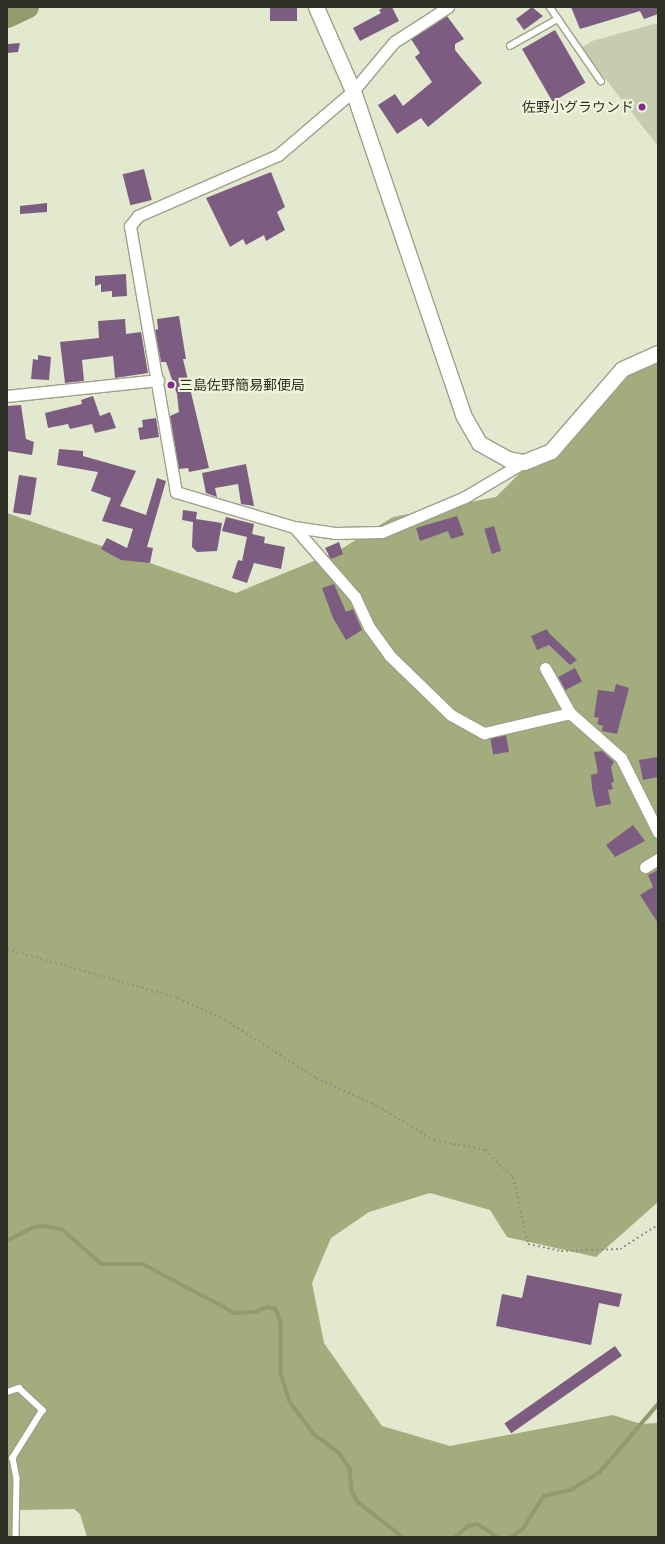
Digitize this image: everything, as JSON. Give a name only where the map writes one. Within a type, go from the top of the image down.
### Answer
[{"type":"street","points":[[316,7],[353,91],[463,415],[478,443],[508,459],[524,462]]},
{"type":"street","points":[[448,7],[394,42],[353,91],[278,155],[138,216],[130,226],[158,380],[176,492],[294,527],[335,534],[382,532],[465,497],[524,462],[551,451],[622,369],[658,353]]},
{"type":"street","points":[[7,396],[158,380]]},
{"type":"street","points":[[294,527],[355,596],[369,627],[389,655],[451,715],[484,733],[570,713]]},
{"type":"street","points":[[545,668],[570,713],[621,758],[658,832]]},
{"type":"street","points":[[645,867],[658,859]]},
{"type":"lane","points":[[550,7],[601,80]]},
{"type":"lane","points":[[510,46],[558,19]]},
{"type":"lane","points":[[7,1392],[19,1388],[43,1410],[13,1458],[17,1479],[16,1537]]},
{"type":"path","points":[[7,949],[178,998],[225,1020],[316,1078],[377,1106],[434,1140],[485,1150],[513,1177],[528,1244],[560,1251],[620,1249],[658,1225]]},
{"type":"green space","name":"佐野小グラウンド","points":[[658,23],[658,146],[581,48],[592,41]]},
{"type":"green space","points":[[658,354],[658,1202],[596,1257],[507,1237],[490,1210],[430,1193],[369,1212],[331,1238],[312,1283],[324,1343],[382,1426],[450,1446],[613,1415],[641,1424],[658,1423],[658,1537],[87,1537],[80,1514],[74,1509],[19,1510],[19,1537],[7,1537],[7,513],[236,593],[338,551],[393,517],[496,497],[609,383]]},
{"type":"building","points":[[270,7],[297,7],[297,21],[270,21]]},
{"type":"building","points":[[384,7],[392,7],[399,21],[360,41],[353,28],[381,13],[379,10]]},
{"type":"building","points":[[532,7],[543,16],[524,30],[516,19]]},
{"type":"building","points":[[571,7],[658,7],[658,14],[644,19],[640,11],[580,29]]},
{"type":"building","points":[[447,16],[464,39],[455,44],[455,50],[482,83],[428,127],[421,118],[397,134],[378,105],[395,94],[403,106],[432,82],[415,57],[420,53],[411,39]]},
{"type":"building","points":[[555,30],[586,83],[553,102],[522,49]]},
{"type":"building","points":[[20,43],[18,52],[7,53],[7,44]]},
{"type":"building","points":[[144,169],[152,200],[130,205],[123,174]]},
{"type":"building","points":[[271,172],[285,207],[277,212],[285,230],[266,241],[264,235],[246,245],[243,239],[230,247],[206,198]]},
{"type":"building","points":[[47,203],[47,212],[20,214],[20,206]]},
{"type":"building","points":[[126,274],[127,296],[112,297],[112,291],[101,292],[101,284],[95,286],[95,276]]},
{"type":"building","points":[[179,316],[186,359],[183,359],[209,468],[189,472],[188,468],[179,469],[170,416],[179,412],[177,394],[166,362],[161,362],[155,330],[158,329],[157,319]]},
{"type":"building","points":[[125,319],[126,334],[141,332],[148,373],[115,378],[113,356],[82,360],[84,381],[65,383],[60,342],[99,338],[98,321]]},
{"type":"building","points":[[38,355],[51,357],[49,380],[31,379],[33,359],[38,360]]},
{"type":"building","points":[[93,396],[100,416],[110,412],[116,428],[95,433],[92,424],[70,429],[68,424],[48,428],[45,413],[82,404],[81,400]]},
{"type":"building","points":[[21,405],[26,439],[34,442],[32,455],[7,451],[7,406]]},
{"type":"building","points":[[156,418],[159,437],[140,440],[138,428],[143,427],[142,420]]},
{"type":"building","points":[[59,449],[83,451],[83,456],[136,471],[120,506],[146,515],[157,478],[166,481],[147,547],[153,548],[150,563],[121,560],[101,549],[107,538],[127,548],[133,529],[102,521],[111,498],[91,491],[98,472],[57,465]]},
{"type":"building","points":[[246,464],[254,506],[241,504],[238,484],[215,488],[217,497],[206,493],[202,473]]},
{"type":"building","points":[[19,475],[37,478],[31,515],[13,513]]},
{"type":"building","points":[[183,510],[197,512],[196,519],[222,523],[217,551],[197,552],[192,547],[193,522],[182,520]]},
{"type":"building","points":[[457,516],[464,535],[451,539],[448,531],[420,541],[416,528]]},
{"type":"building","points":[[226,517],[254,524],[252,534],[265,537],[264,543],[285,547],[281,569],[254,563],[247,583],[232,578],[238,560],[242,561],[247,537],[222,531]]},
{"type":"building","points":[[494,526],[501,551],[492,554],[484,529]]},
{"type":"building","points":[[339,542],[343,554],[331,559],[325,548]]},
{"type":"building","points":[[334,584],[346,612],[353,609],[362,630],[346,640],[333,618],[322,588]]},
{"type":"building","points":[[547,629],[549,633],[577,660],[570,665],[549,645],[537,650],[531,636]]},
{"type":"building","points":[[575,668],[582,681],[565,690],[558,677]]},
{"type":"building","points":[[616,684],[629,688],[617,734],[602,731],[603,726],[597,724],[599,718],[594,717],[598,690],[614,692]]},
{"type":"building","points":[[506,735],[509,752],[493,755],[490,738]]},
{"type":"building","points":[[602,751],[614,762],[611,767],[614,782],[611,783],[613,789],[608,790],[611,804],[596,807],[591,775],[598,773],[594,752]]},
{"type":"building","points":[[658,757],[658,777],[643,780],[639,760]]},
{"type":"building","points":[[633,825],[645,841],[615,857],[606,845]]},
{"type":"building","points":[[658,870],[658,923],[640,895],[653,887],[648,875]]},
{"type":"building","points":[[527,1275],[622,1294],[619,1307],[599,1303],[591,1345],[496,1326],[502,1294],[522,1298]]},
{"type":"building","points":[[615,1346],[622,1356],[511,1433],[504,1423]]},
{"type":"waterway","points":[[7,17],[28,7]]},
{"type":"waterway","points":[[7,1241],[31,1228],[43,1226],[62,1229],[102,1264],[143,1264],[235,1313],[255,1312],[268,1307],[276,1309],[281,1323],[281,1374],[290,1402],[314,1434],[339,1453],[350,1468],[352,1491],[358,1502],[403,1537]]},
{"type":"waterway","points":[[511,1537],[523,1529],[544,1496],[571,1490],[600,1472],[658,1404]]},
{"type":"waterway","points":[[455,1537],[468,1526],[478,1524],[497,1537]]},
{"type":"place","name":"佐野小グラウンド","points":[[642,107]]},
{"type":"place","name":"三島佐野簡易郵便局","points":[[171,385]]}]
